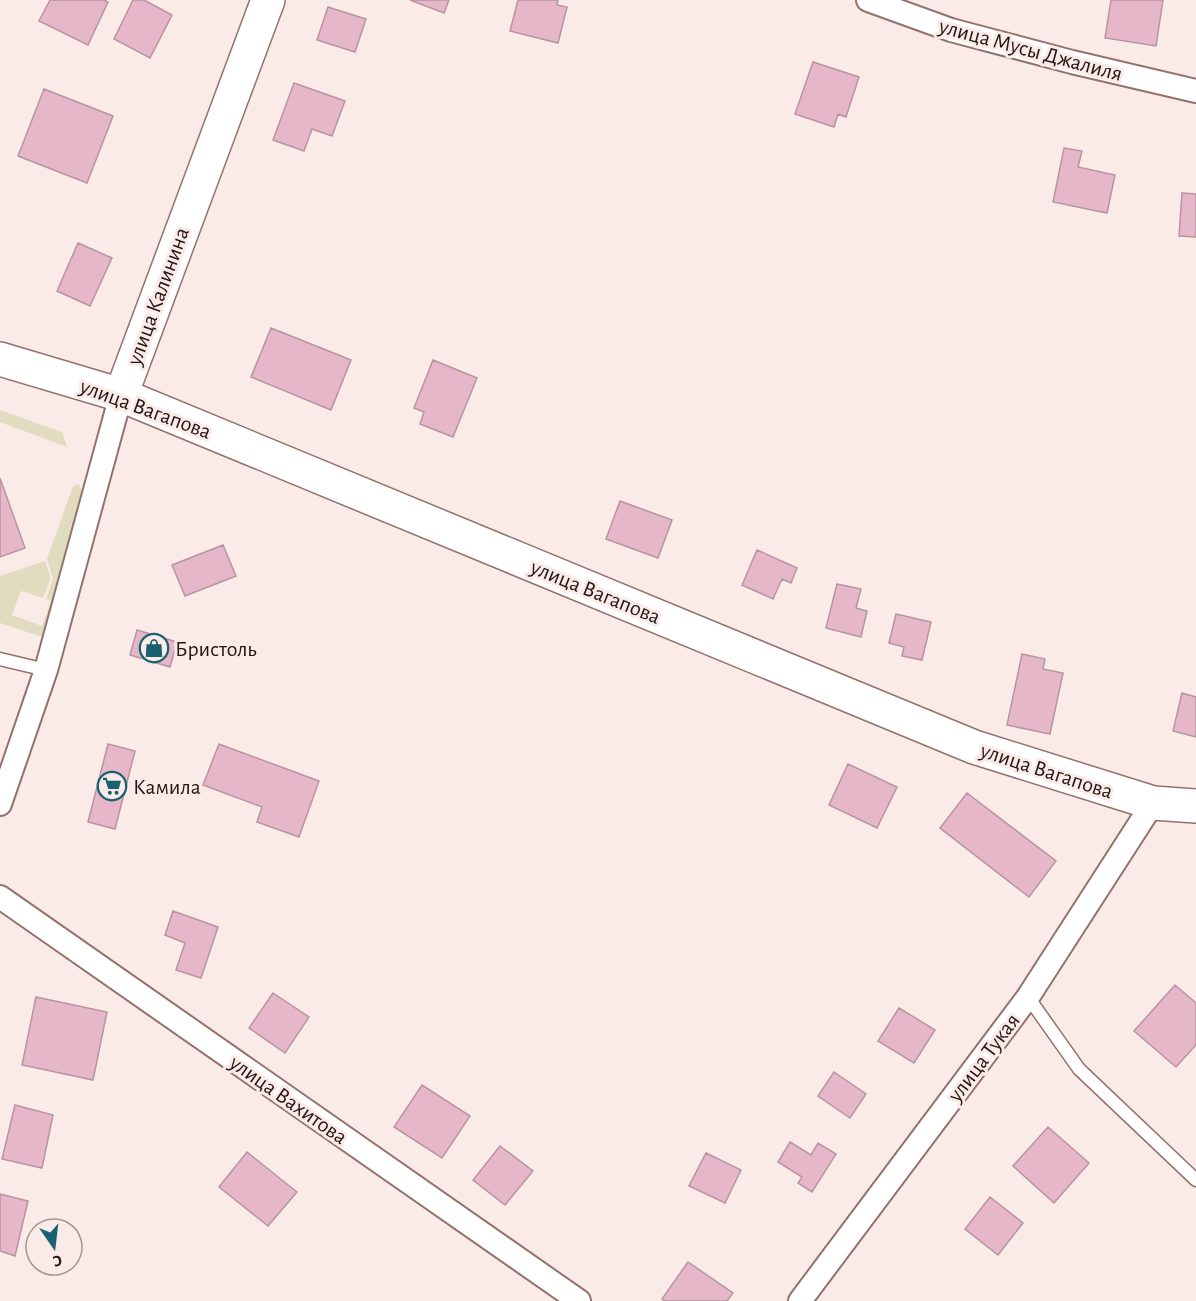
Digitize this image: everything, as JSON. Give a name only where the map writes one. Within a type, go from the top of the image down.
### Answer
[{"type":"street","name":"улица Калинина","points":[[0,804],[45,670],[121,395],[268,0]]},
{"type":"street","name":"улица Мусы Джалиля","points":[[868,0],[951,30],[1072,62],[1196,91]]},
{"type":"street","name":"улица Вагапова","points":[[0,359],[121,395],[974,747],[1153,804],[1196,806]]},
{"type":"street","name":"улица Тукая","points":[[800,1301],[1028,997],[1153,804]]},
{"type":"street","name":"улица Вахитова","points":[[0,897],[579,1301]]},
{"type":"lane","points":[[0,659],[45,670]]},
{"type":"lane","points":[[1028,997],[1080,1069],[1196,1180]]},
{"type":"shaded area","points":[[0,410],[62,432],[67,447],[0,422]]},
{"type":"shaded area","points":[[79,484],[88,509],[45,638],[0,623],[0,576],[45,561],[51,579],[43,598],[21,591],[12,615],[42,626],[51,601],[46,599],[53,579],[47,559],[73,486]]},
{"type":"building","points":[[50,0],[104,0],[108,2],[88,45],[39,21]]},
{"type":"building","points":[[133,0],[144,0],[172,15],[150,58],[114,39]]},
{"type":"building","points":[[410,0],[449,0],[444,13]]},
{"type":"building","points":[[518,0],[558,0],[557,5],[567,7],[558,43],[510,31]]},
{"type":"building","points":[[1111,0],[1163,0],[1156,46],[1105,38]]},
{"type":"building","points":[[328,7],[366,19],[355,52],[317,40]]},
{"type":"building","points":[[813,62],[859,77],[846,117],[838,114],[834,127],[795,114]]},
{"type":"building","points":[[294,83],[345,101],[332,136],[312,129],[304,151],[273,140]]},
{"type":"building","points":[[44,89],[113,116],[87,183],[18,156]]},
{"type":"building","points":[[1064,148],[1082,151],[1078,167],[1115,175],[1107,213],[1053,202]]},
{"type":"building","points":[[1182,193],[1196,194],[1196,237],[1179,236]]},
{"type":"building","points":[[78,243],[112,258],[90,306],[57,291]]},
{"type":"building","points":[[271,328],[351,360],[331,410],[251,377]]},
{"type":"building","points":[[433,360],[477,378],[453,437],[420,424],[424,412],[414,408]]},
{"type":"building","points":[[0,478],[25,548],[0,557]]},
{"type":"building","points":[[620,501],[672,520],[658,558],[606,539]]},
{"type":"building","points":[[223,545],[236,576],[185,596],[172,565]]},
{"type":"building","points":[[757,550],[797,568],[791,583],[782,579],[773,599],[742,585]]},
{"type":"building","points":[[837,584],[861,589],[856,608],[867,611],[861,637],[826,628]]},
{"type":"building","points":[[896,614],[931,622],[922,660],[902,656],[904,647],[889,643]]},
{"type":"building","name":"Бристоль","points":[[137,630],[177,642],[170,667],[130,655]]},
{"type":"building","points":[[1022,654],[1045,659],[1043,669],[1063,673],[1050,734],[1007,725]]},
{"type":"building","points":[[1182,693],[1196,697],[1196,737],[1173,731]]},
{"type":"building","points":[[108,744],[135,751],[115,829],[88,822]]},
{"type":"building","points":[[219,744],[319,781],[299,837],[257,822],[262,807],[203,785]]},
{"type":"building","points":[[848,764],[897,787],[877,828],[829,805]]},
{"type":"building","points":[[967,793],[1056,861],[1029,897],[940,828]]},
{"type":"building","points":[[173,911],[218,927],[201,978],[176,970],[185,943],[165,935]]},
{"type":"building","points":[[1175,985],[1196,1003],[1196,1045],[1176,1067],[1134,1031]]},
{"type":"building","points":[[273,993],[309,1017],[285,1053],[249,1028]]},
{"type":"building","points":[[36,997],[107,1012],[93,1080],[22,1065]]},
{"type":"building","points":[[899,1008],[935,1030],[914,1063],[878,1041]]},
{"type":"building","points":[[834,1072],[866,1094],[850,1118],[818,1096]]},
{"type":"building","points":[[422,1085],[470,1116],[442,1158],[394,1127]]},
{"type":"building","points":[[15,1105],[53,1115],[42,1168],[2,1159]]},
{"type":"building","points":[[1048,1127],[1089,1163],[1054,1203],[1013,1166]]},
{"type":"building","points":[[790,1142],[811,1155],[818,1143],[836,1154],[812,1192],[798,1183],[802,1177],[778,1162]]},
{"type":"building","points":[[500,1146],[533,1171],[505,1205],[473,1180]]},
{"type":"building","points":[[247,1152],[297,1192],[268,1226],[219,1187]]},
{"type":"building","points":[[706,1153],[741,1170],[725,1203],[689,1186]]},
{"type":"building","points":[[0,1194],[28,1201],[15,1256],[0,1251]]},
{"type":"building","points":[[990,1197],[1023,1223],[998,1255],[965,1229]]},
{"type":"building","points":[[688,1262],[733,1293],[727,1301],[665,1301],[662,1299]]},
{"type":"place","name":"Бристоль","points":[[154,648]]},
{"type":"place","name":"Камила","points":[[112,786]]}]
